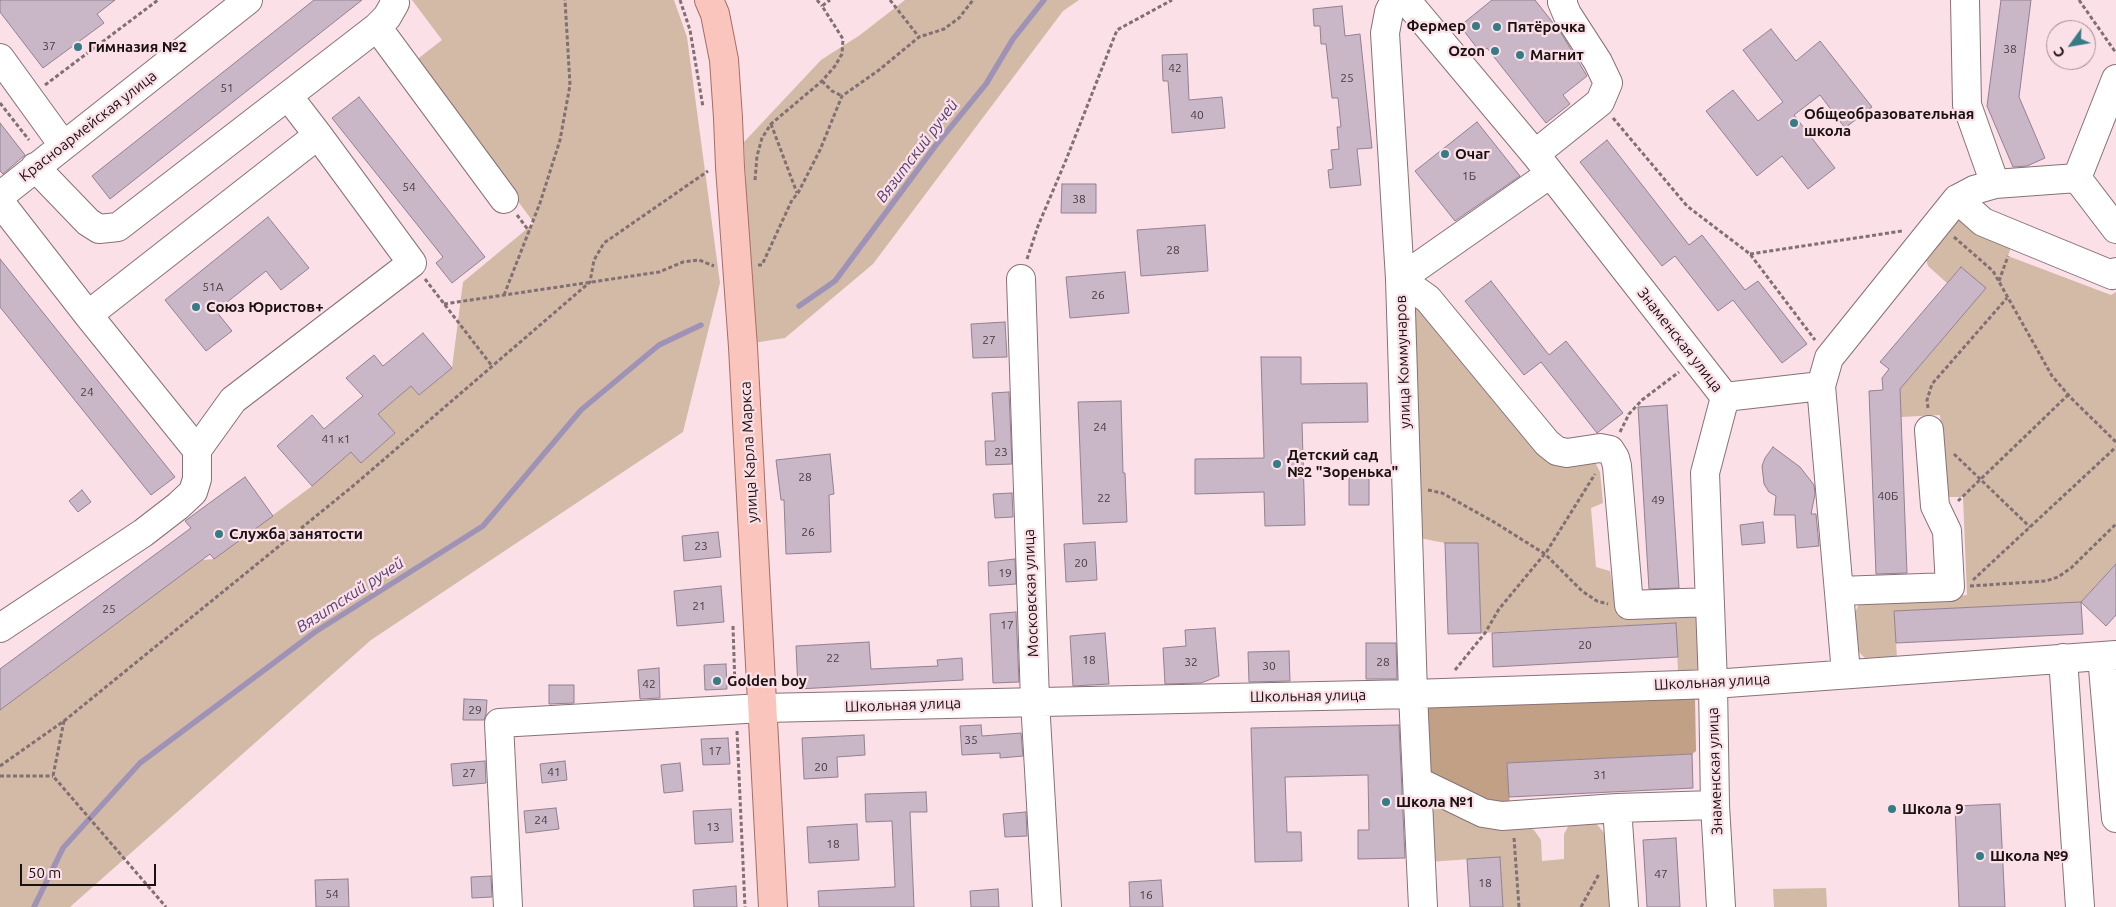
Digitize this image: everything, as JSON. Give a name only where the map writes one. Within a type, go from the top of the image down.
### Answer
[{"type":"main road","name":"улица Карла Маркса","points":[[709,0],[715,14],[724,60],[743,347],[773,907]]},
{"type":"street","name":"Красноармейская улица","points":[[0,196],[248,0]]},
{"type":"street","points":[[0,58],[29,98],[48,157],[88,222],[99,229],[118,227],[377,27],[387,17],[394,0]]},
{"type":"street","name":"улица Коммунаров","points":[[1395,0],[1389,12],[1385,32],[1424,694],[1417,781],[1423,907]]},
{"type":"street","name":"Знаменская улица","points":[[1406,0],[1542,164],[1725,397],[1705,473],[1713,684],[1715,804],[1721,907]]},
{"type":"street","points":[[1563,0],[1562,2],[1567,14],[1598,62],[1608,83],[1600,102],[1542,164],[1400,279],[1428,299],[1546,443],[1557,451],[1567,453],[1600,448],[1610,450],[1616,458],[1628,605],[1710,602]]},
{"type":"street","points":[[1965,0],[1967,105],[1995,184]]},
{"type":"street","points":[[377,27],[504,199]]},
{"type":"street","points":[[2076,178],[2116,79]]},
{"type":"street","points":[[0,628],[144,532],[178,506],[192,492],[196,479],[197,450],[233,400],[412,263],[288,96]]},
{"type":"street","points":[[88,315],[318,135]]},
{"type":"street","points":[[1846,674],[1821,386],[1828,358],[1957,199],[1974,190],[1995,184],[2076,178]]},
{"type":"street","points":[[2076,178],[2116,229]]},
{"type":"street","points":[[1957,199],[1983,222],[2112,275],[2116,272]]},
{"type":"street","points":[[0,202],[197,450]]},
{"type":"street","name":"Московская улица","points":[[1021,279],[1035,702],[1047,907]]},
{"type":"street","points":[[1725,397],[1821,386]]},
{"type":"street","points":[[1839,591],[1950,587],[1947,531],[1935,506],[1929,430]]},
{"type":"street","points":[[2109,655],[2116,818]]},
{"type":"street","name":"Школьная улица","points":[[508,907],[499,723],[763,708],[1424,694],[1713,684],[2109,655]]},
{"type":"street","points":[[2063,658],[2080,907]]},
{"type":"street","points":[[1417,781],[1483,814],[1512,815],[1715,804]]},
{"type":"street","points":[[1617,808],[1624,907]]},
{"type":"path","points":[[29,98],[158,0]]},
{"type":"path","points":[[504,295],[540,204],[560,140],[570,85],[565,0]]},
{"type":"path","points":[[755,183],[757,156],[762,138],[771,124],[822,81],[835,66],[842,54],[843,39],[817,0]]},
{"type":"path","points":[[822,6],[830,0]]},
{"type":"path","points":[[890,0],[919,36]]},
{"type":"path","points":[[752,266],[762,265],[792,200],[798,193],[820,150],[842,96],[879,70],[919,36],[944,29],[951,24],[967,9],[973,0]]},
{"type":"path","points":[[1021,279],[1038,226],[1117,30],[1172,0]]},
{"type":"path","points":[[2079,0],[2116,53]]},
{"type":"path","points":[[822,81],[832,92],[842,96]]},
{"type":"path","points":[[1600,102],[1687,206],[1750,254],[1828,358]]},
{"type":"path","points":[[0,103],[48,157]]},
{"type":"path","points":[[771,124],[798,193]]},
{"type":"path","points":[[0,766],[64,721],[346,492],[590,282],[594,260],[604,242],[713,168]]},
{"type":"path","points":[[1750,254],[1934,226],[1945,228],[1993,271],[2052,376],[2068,395],[2116,442]]},
{"type":"path","points":[[1998,282],[2016,236]]},
{"type":"path","points":[[444,304],[659,272],[683,262],[699,260],[722,269]]},
{"type":"path","points":[[412,263],[492,366]]},
{"type":"path","points":[[2007,298],[1932,384],[1927,400],[1929,430],[2030,527]]},
{"type":"path","points":[[1424,694],[1485,633],[1499,609],[1545,554],[1610,450],[1629,414],[1642,400],[1696,359]]},
{"type":"path","points":[[1935,506],[1951,504],[1960,500],[2068,395]]},
{"type":"path","points":[[2116,447],[1967,586],[2046,580],[2058,577],[2071,568],[2116,524]]},
{"type":"path","points":[[1425,490],[1442,492],[1463,503],[1545,554],[1582,591],[1597,601],[1628,605]]},
{"type":"path","points":[[736,711],[746,907]]},
{"type":"path","points":[[53,776],[64,721]]},
{"type":"path","points":[[0,776],[53,776],[166,907]]},
{"type":"path","points":[[1512,815],[1519,907]]},
{"type":"shaded area","points":[[412,0],[674,0],[687,37],[720,283],[683,432],[371,640],[70,907],[0,907],[0,710],[202,560],[214,559],[312,486],[351,452],[361,463],[395,433],[378,414],[411,386],[419,395],[452,368],[463,282],[534,223],[415,61],[442,40]]},
{"type":"shaded area","points":[[905,0],[1079,0],[1063,11],[873,264],[785,338],[753,343],[744,142],[821,60],[860,35]]},
{"type":"shaded area","points":[[1954,218],[1960,219],[2012,244],[2008,256],[2111,295],[2116,292],[2116,564],[2081,602],[1894,611],[1897,657],[1865,658],[1856,649],[1854,614],[1859,604],[1868,601],[1967,595],[1963,497],[1946,497],[1940,415],[1901,417],[1900,389],[1985,289],[1961,267],[1947,283],[1928,266],[1926,259]]},
{"type":"shaded area","points":[[1409,305],[1419,305],[1533,447],[1548,462],[1560,463],[1589,459],[1596,464],[1600,472],[1603,503],[1591,508],[1596,567],[1610,571],[1615,600],[1621,610],[1695,614],[1698,622],[1700,664],[1697,670],[1678,672],[1676,623],[1481,633],[1478,543],[1445,543],[1419,538]]},
{"type":"shaded area","points":[[1695,698],[1696,751],[1692,754],[1507,763],[1510,806],[1496,807],[1431,780],[1421,711],[1428,706]]},
{"type":"shaded area","points":[[1426,801],[1525,826],[1534,830],[1541,840],[1542,861],[1564,859],[1564,834],[1569,825],[1578,822],[1594,821],[1605,834],[1616,907],[1503,907],[1500,857],[1428,862]]},
{"type":"shaded area","points":[[1826,888],[1827,907],[1774,907],[1773,889]]},
{"type":"building","points":[[0,0],[115,0],[97,14],[104,23],[43,68],[0,12]]},
{"type":"building","points":[[314,0],[362,0],[110,199],[92,176]]},
{"type":"building","points":[[1492,0],[1535,0],[1561,33],[1587,76],[1563,95],[1570,104],[1546,123],[1487,48],[1481,53],[1460,26]]},
{"type":"building","points":[[2001,0],[2031,0],[2019,97],[2045,158],[2027,166],[2013,167],[1987,106]]},
{"type":"building","points":[[1342,6],[1345,36],[1360,34],[1372,148],[1357,149],[1361,185],[1330,188],[1328,170],[1333,169],[1331,150],[1339,149],[1337,127],[1341,127],[1338,98],[1332,98],[1326,44],[1321,44],[1320,26],[1314,26],[1313,9]]},
{"type":"building","points":[[1771,29],[1796,61],[1820,41],[1872,107],[1845,128],[1820,95],[1794,115],[1835,168],[1808,189],[1782,156],[1757,176],[1706,111],[1733,90],[1758,121],[1783,102],[1743,50]]},
{"type":"building","points":[[1187,54],[1189,100],[1222,97],[1225,128],[1172,133],[1168,81],[1163,81],[1162,55]]},
{"type":"building","points":[[359,97],[485,257],[452,283],[436,263],[443,257],[332,118]]},
{"type":"building","points":[[1477,122],[1520,176],[1455,221],[1415,171]]},
{"type":"building","points":[[0,123],[25,155],[3,174],[0,171]]},
{"type":"building","points":[[1607,140],[1689,245],[1702,235],[1745,290],[1758,281],[1807,344],[1782,363],[1733,300],[1718,311],[1675,256],[1662,266],[1580,162]]},
{"type":"building","points":[[1062,184],[1096,184],[1096,213],[1061,213]]},
{"type":"building","points":[[268,217],[309,268],[281,290],[266,271],[216,311],[232,331],[206,351],[165,300]]},
{"type":"building","points":[[1205,225],[1208,271],[1141,276],[1137,230]]},
{"type":"building","points":[[0,259],[175,477],[151,495],[0,307]]},
{"type":"building","points":[[1961,267],[1986,288],[1900,389],[1907,573],[1876,574],[1869,391],[1883,390],[1882,378],[1889,369],[1880,362]]},
{"type":"building","points":[[1125,272],[1129,313],[1070,318],[1066,277]]},
{"type":"building","points":[[1491,281],[1549,355],[1566,341],[1623,413],[1597,433],[1541,362],[1524,375],[1465,301]]},
{"type":"building","points":[[1005,322],[1007,357],[973,358],[971,324]]},
{"type":"building","points":[[423,333],[452,368],[419,395],[411,386],[378,414],[395,433],[361,463],[351,452],[312,486],[277,446],[312,415],[324,429],[363,396],[346,378],[374,355],[383,366]]},
{"type":"building","points":[[1261,357],[1301,357],[1301,384],[1367,383],[1368,422],[1302,423],[1305,525],[1265,526],[1264,492],[1195,494],[1195,459],[1264,458]]},
{"type":"building","points":[[1009,392],[1012,464],[986,465],[985,441],[995,441],[992,393]]},
{"type":"building","points":[[1121,401],[1123,473],[1125,473],[1127,522],[1083,524],[1078,402]]},
{"type":"building","points":[[1667,405],[1679,588],[1649,589],[1638,407]]},
{"type":"building","points":[[1773,447],[1800,467],[1814,485],[1815,494],[1811,514],[1816,514],[1819,546],[1797,548],[1795,515],[1774,515],[1776,496],[1769,492],[1764,484],[1762,466]]},
{"type":"building","points":[[830,454],[834,494],[829,495],[831,552],[786,554],[784,500],[781,500],[776,460]]},
{"type":"building","points":[[1349,475],[1369,475],[1369,505],[1349,505]]},
{"type":"building","points":[[245,477],[273,516],[214,559],[210,554],[0,710],[0,669],[191,528],[185,521]]},
{"type":"building","points":[[82,490],[91,502],[78,512],[69,501]]},
{"type":"building","points":[[1012,493],[1013,517],[995,518],[993,494]]},
{"type":"building","points":[[1763,522],[1765,543],[1742,545],[1740,525]]},
{"type":"building","points":[[718,532],[721,557],[684,561],[682,536]]},
{"type":"building","points":[[1095,542],[1097,580],[1066,582],[1064,544]]},
{"type":"building","points":[[1445,543],[1478,543],[1481,633],[1448,634]]},
{"type":"building","points":[[1015,559],[1016,584],[989,586],[988,562]]},
{"type":"building","points":[[2116,564],[2116,615],[2106,626],[2081,602]]},
{"type":"building","points":[[721,586],[724,622],[677,626],[674,591]]},
{"type":"building","points":[[2081,602],[2083,634],[1896,643],[1894,611]]},
{"type":"building","points":[[1016,612],[1019,682],[993,683],[990,614]]},
{"type":"building","points":[[1676,623],[1678,657],[1493,667],[1492,633]]},
{"type":"building","points":[[1215,628],[1219,676],[1201,683],[1165,684],[1163,648],[1186,646],[1185,630]]},
{"type":"building","points":[[1105,633],[1109,684],[1073,686],[1070,636]]},
{"type":"building","points":[[869,642],[871,669],[938,666],[937,660],[962,658],[963,680],[798,689],[796,646]]},
{"type":"building","points":[[1366,643],[1396,643],[1397,679],[1366,679]]},
{"type":"building","points":[[1289,651],[1290,681],[1249,682],[1248,652]]},
{"type":"building","points":[[726,664],[727,689],[705,690],[704,665]]},
{"type":"building","points":[[659,668],[660,698],[640,699],[638,670]]},
{"type":"building","points":[[549,685],[574,685],[574,703],[549,704]]},
{"type":"building","points":[[464,699],[487,700],[484,720],[463,720]]},
{"type":"building","points":[[981,725],[982,736],[1021,733],[1023,756],[1000,758],[1000,753],[962,755],[960,726]]},
{"type":"building","name":"Школа №1","points":[[1399,725],[1405,858],[1358,859],[1358,830],[1369,830],[1368,775],[1285,777],[1287,832],[1301,832],[1302,861],[1255,862],[1251,728]]},
{"type":"building","points":[[864,735],[865,755],[837,757],[838,777],[804,779],[802,738]]},
{"type":"building","points":[[728,738],[730,764],[703,765],[701,739]]},
{"type":"building","points":[[1692,754],[1693,788],[1509,797],[1507,763]]},
{"type":"building","points":[[485,761],[486,783],[453,786],[451,764]]},
{"type":"building","points":[[565,761],[567,780],[542,783],[540,764]]},
{"type":"building","points":[[680,763],[683,791],[664,793],[661,765]]},
{"type":"building","points":[[926,792],[927,812],[910,812],[914,907],[819,907],[818,891],[895,887],[892,821],[866,822],[865,794]]},
{"type":"building","name":"Школа №9","points":[[2000,804],[2005,907],[1959,907],[1955,806]]},
{"type":"building","points":[[556,808],[559,829],[526,833],[524,811]]},
{"type":"building","points":[[731,809],[733,842],[695,844],[693,811]]},
{"type":"building","points":[[1026,812],[1027,836],[1005,837],[1003,814]]},
{"type":"building","points":[[857,824],[859,860],[809,863],[807,827]]},
{"type":"building","points":[[1676,838],[1680,907],[1647,907],[1643,840]]},
{"type":"building","points":[[1500,857],[1503,907],[1470,907],[1467,859]]},
{"type":"building","points":[[491,876],[492,897],[472,898],[471,877]]},
{"type":"building","points":[[348,879],[349,907],[316,907],[315,880]]},
{"type":"building","points":[[1161,880],[1163,907],[1130,907],[1129,882]]},
{"type":"building","points":[[736,886],[737,907],[694,907],[693,890]]},
{"type":"building","points":[[998,889],[999,907],[971,907],[970,891]]},
{"type":"waterway","name":"Вязитский ручей","points":[[799,306],[835,281],[936,145],[986,84],[1013,39],[1044,0]]},
{"type":"waterway","name":"Вязитский ручей","points":[[34,907],[63,848],[140,763],[315,632],[483,526],[581,410],[659,345],[701,325]]},
{"type":"place","name":"Фермер","points":[[1476,26]]},
{"type":"place","name":"Пятёрочка","points":[[1497,27]]},
{"type":"place","name":"Гимназия №2","points":[[78,47]]},
{"type":"place","name":"Ozon","points":[[1495,51]]},
{"type":"place","name":"Магнит","points":[[1520,55]]},
{"type":"place","name":"Общеобразовательная школа","points":[[1794,123]]},
{"type":"place","name":"Очаг","points":[[1445,154]]},
{"type":"place","name":"Союз Юристов+","points":[[196,307]]},
{"type":"place","name":"Детский сад №2 \"Зоренька\"","points":[[1277,464]]},
{"type":"place","name":"Служба занятости","points":[[219,534]]},
{"type":"place","name":"Golden boy","points":[[717,681]]},
{"type":"place","name":"Школа №1","points":[[1386,802]]},
{"type":"place","name":"Школа 9","points":[[1892,809]]},
{"type":"place","name":"Школа №9","points":[[1980,856]]}]
